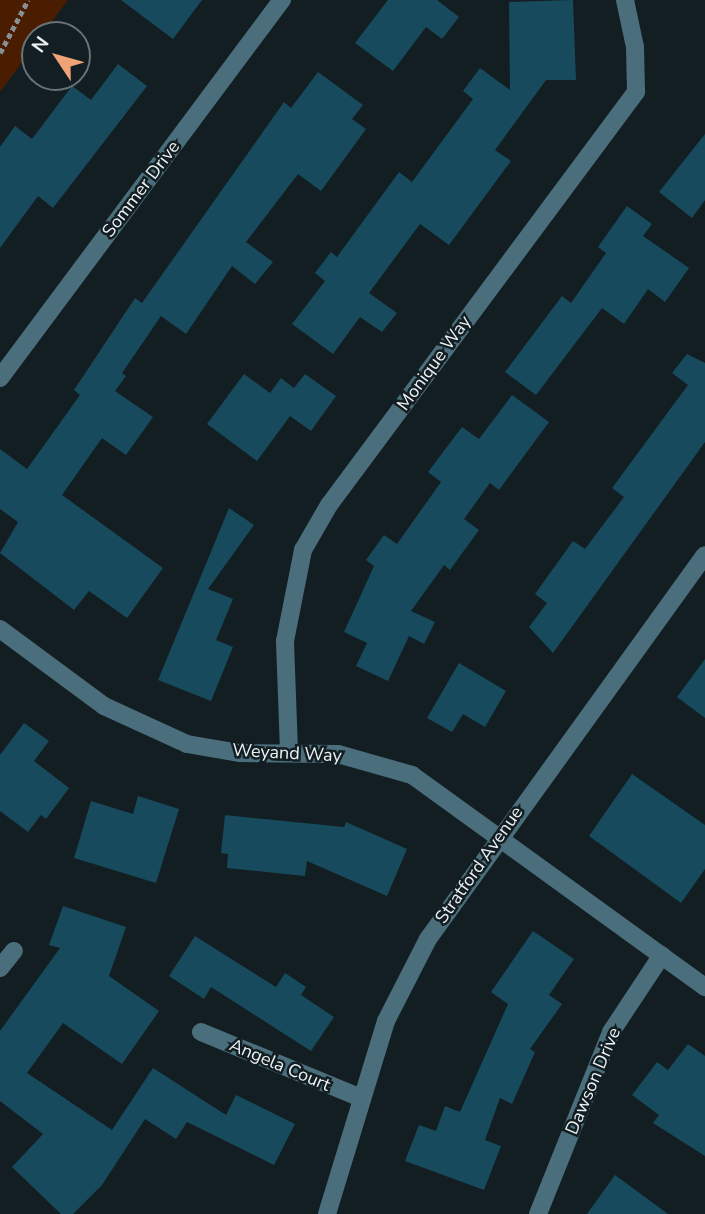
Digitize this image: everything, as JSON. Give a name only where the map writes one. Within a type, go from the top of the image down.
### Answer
[{"type":"street","name":"Sommer Drive","points":[[0,378],[282,0]]},
{"type":"street","name":"Monique Way","points":[[289,751],[285,641],[303,550],[329,505],[636,92],[625,0]]},
{"type":"street","name":"Stratford Avenue","points":[[327,1214],[359,1097],[386,1021],[428,939],[499,836],[704,560]]},
{"type":"street","name":"Weyand Way","points":[[0,629],[104,706],[146,729],[187,744],[240,753],[289,751],[377,761],[412,775],[705,987]]},
{"type":"street","points":[[0,968],[14,951]]},
{"type":"street","name":"Dawson Drive","points":[[538,1214],[611,1032],[662,955]]},
{"type":"street","name":"Angela Court","points":[[201,1032],[359,1097]]},
{"type":"path","points":[[0,53],[28,0]]},
{"type":"shaded area","points":[[0,0],[68,0],[52,21],[21,21],[21,64],[0,92]]},
{"type":"building","points":[[121,0],[202,0],[173,39]]},
{"type":"building","points":[[388,0],[437,0],[459,17],[442,39],[426,27],[393,71],[355,43]]},
{"type":"building","points":[[573,0],[576,80],[546,80],[495,150],[511,161],[449,245],[420,224],[369,293],[397,313],[382,332],[360,317],[333,354],[292,324],[325,281],[315,273],[331,252],[337,257],[399,172],[412,182],[473,99],[463,91],[480,68],[510,90],[509,2]]},
{"type":"building","points":[[118,64],[147,86],[53,208],[38,196],[0,248],[0,147],[15,126],[32,139],[68,91],[79,91],[91,100]]},
{"type":"building","points":[[318,72],[363,105],[352,119],[366,129],[321,191],[298,174],[246,242],[273,262],[255,284],[232,266],[186,334],[161,316],[122,373],[126,376],[115,391],[153,417],[126,455],[102,438],[62,495],[163,568],[127,618],[89,591],[74,610],[0,553],[18,522],[0,509],[0,449],[27,469],[80,395],[74,390],[135,298],[142,303],[284,102],[291,108]]},
{"type":"building","points":[[705,134],[705,200],[692,218],[659,192]]},
{"type":"building","points":[[627,206],[652,224],[643,236],[689,268],[665,302],[648,289],[624,324],[602,308],[536,395],[505,372],[562,296],[571,303],[606,253],[598,247]]},
{"type":"building","points":[[687,354],[705,363],[705,442],[553,653],[529,627],[547,603],[535,594],[573,541],[585,549],[624,497],[612,488],[688,385],[672,373]]},
{"type":"building","points":[[244,374],[270,393],[281,378],[294,388],[305,374],[336,396],[311,431],[290,416],[257,461],[207,424]]},
{"type":"building","points":[[512,395],[549,422],[499,490],[490,483],[464,519],[479,530],[450,570],[444,565],[411,611],[435,622],[424,644],[409,636],[388,681],[356,666],[367,643],[344,632],[374,566],[366,560],[384,535],[397,544],[441,482],[428,472],[462,427],[479,439]]},
{"type":"building","points":[[229,508],[254,525],[208,589],[233,599],[216,640],[233,647],[211,701],[158,680]]},
{"type":"building","points":[[705,659],[705,718],[677,697]]},
{"type":"building","points":[[459,663],[506,691],[485,727],[463,714],[452,732],[427,718]]},
{"type":"building","points":[[24,723],[49,741],[34,761],[69,788],[46,819],[41,815],[28,832],[0,811],[0,755]]},
{"type":"building","points":[[632,774],[705,825],[705,869],[681,903],[589,836]]},
{"type":"building","points":[[138,796],[179,809],[156,883],[74,858],[91,801],[133,814]]},
{"type":"building","points":[[225,815],[344,827],[346,822],[407,849],[387,896],[307,861],[305,876],[227,868],[228,854],[221,853]]},
{"type":"building","points":[[63,906],[126,927],[109,976],[159,1011],[122,1064],[63,1023],[27,1073],[112,1130],[153,1068],[226,1115],[236,1095],[295,1124],[274,1165],[187,1122],[176,1139],[145,1119],[102,1185],[73,1214],[61,1214],[12,1167],[43,1134],[0,1101],[0,1031],[60,948],[49,945]]},
{"type":"building","points":[[533,931],[574,959],[549,995],[562,1004],[530,1049],[535,1052],[512,1104],[500,1098],[485,1140],[501,1146],[484,1190],[405,1161],[419,1125],[436,1131],[445,1106],[460,1112],[508,1004],[491,992]]},
{"type":"building","points":[[195,936],[276,987],[285,973],[306,987],[301,995],[334,1017],[311,1051],[211,987],[204,999],[169,976]]},
{"type":"building","points":[[688,1044],[705,1056],[705,1156],[653,1123],[659,1115],[632,1095],[657,1062],[668,1070]]},
{"type":"building","points":[[615,1175],[668,1214],[587,1214]]}]
